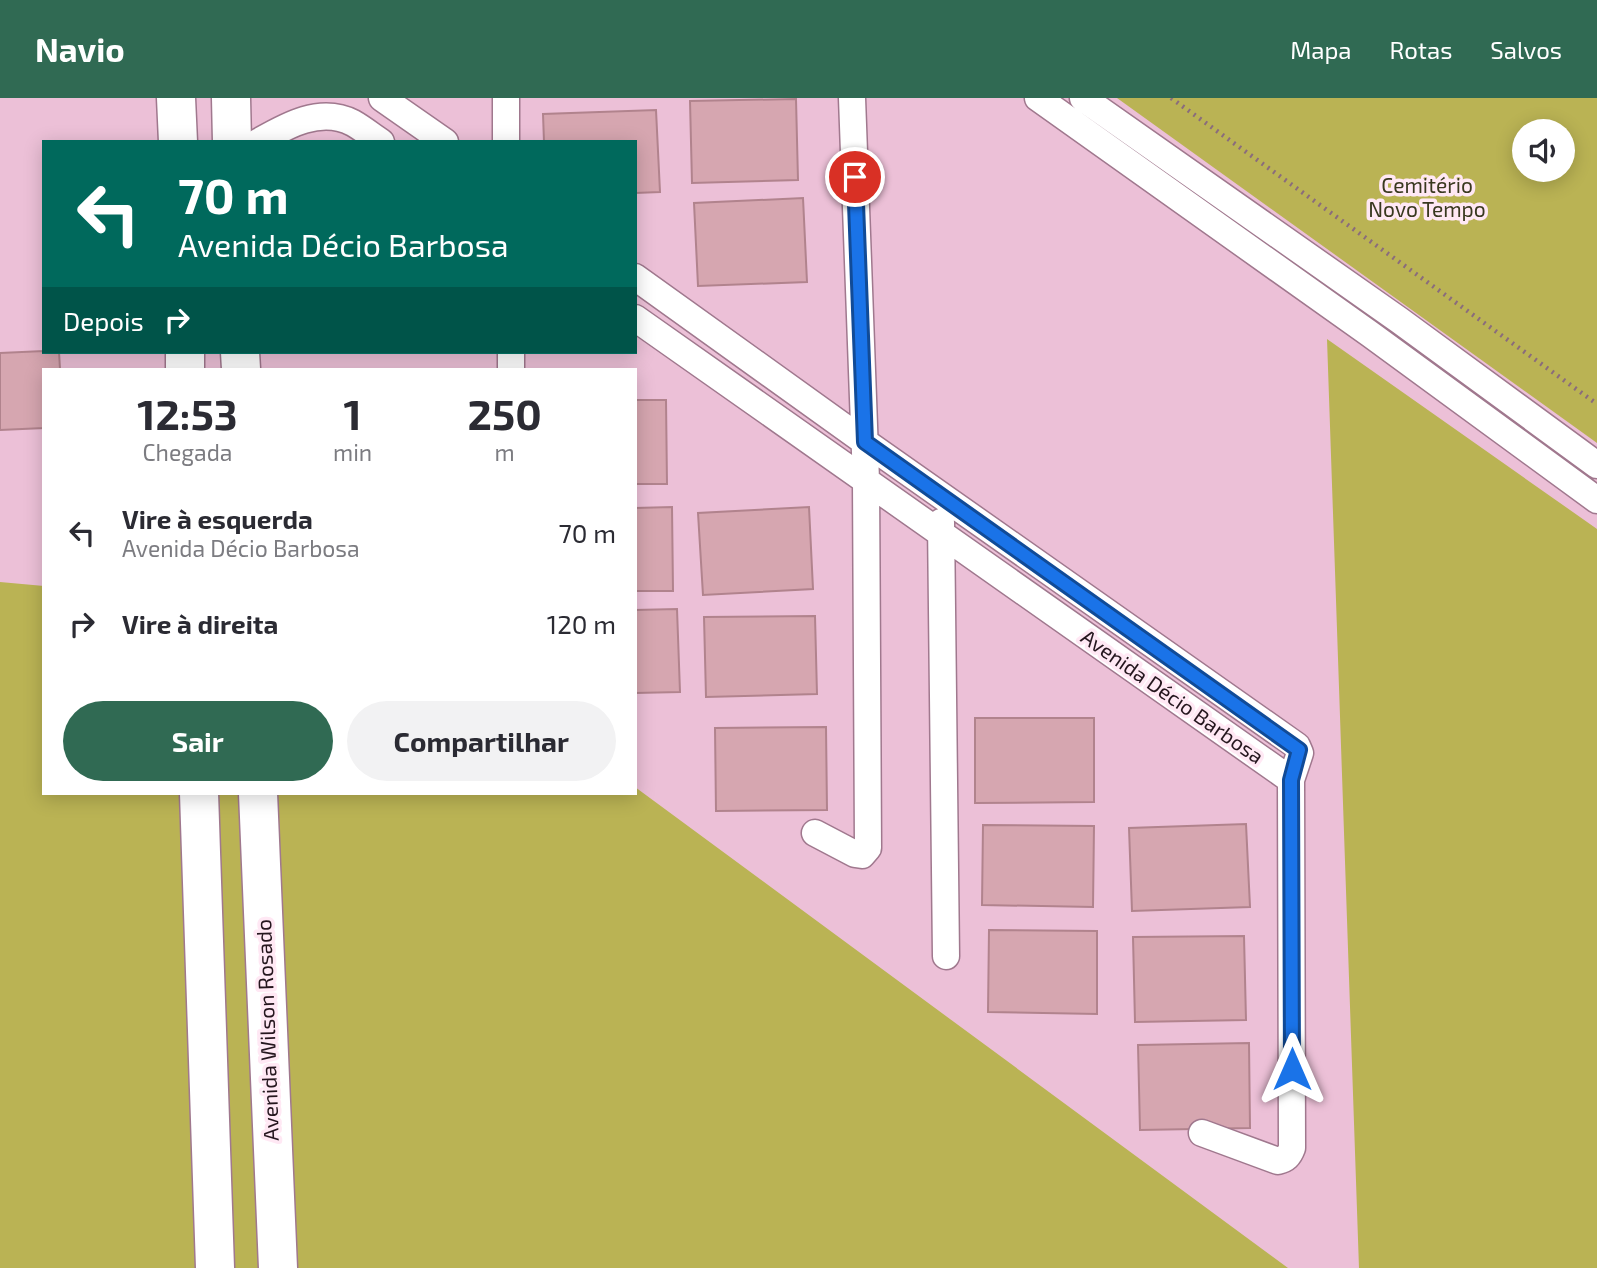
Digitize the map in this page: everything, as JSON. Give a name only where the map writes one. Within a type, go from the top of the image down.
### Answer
[{"type":"highway","points":[[176,98],[178,140]]},
{"type":"highway","points":[[231,98],[232,140]]},
{"type":"highway","points":[[199,795],[215,1268]]},
{"type":"highway","name":"Avenida Wilson Rosado","points":[[258,795],[278,1268]]},
{"type":"street","points":[[382,98],[442,140]]},
{"type":"street","points":[[506,98],[506,140]]},
{"type":"street","points":[[815,833],[855,854],[862,855],[868,848],[866,480],[852,98]]},
{"type":"street","points":[[1038,98],[1370,334],[1597,500]]},
{"type":"street","points":[[1083,98],[1399,320],[1597,465]]},
{"type":"street","points":[[261,140],[287,125],[312,117],[333,116],[352,122],[378,140]]},
{"type":"street","name":"Avenida Décio Barbosa","points":[[637,278],[1297,746],[1300,753],[1291,780],[637,319]]},
{"type":"street","points":[[941,496],[946,956]]},
{"type":"street","points":[[1202,1133],[1278,1161],[1290,1155],[1292,1148],[1291,780]]},
{"type":"path","points":[[1171,98],[1597,404]]},
{"type":"green space","name":"Cemitério Novo Tempo","points":[[1117,98],[1597,98],[1597,443]]},
{"type":"green space","points":[[1327,339],[1597,529],[1597,1268],[1359,1268]]},
{"type":"green space","points":[[0,582],[42,586],[42,795],[637,795],[637,788],[1288,1268],[0,1268]]},
{"type":"building","points":[[796,99],[798,180],[692,183],[690,101]]},
{"type":"building","points":[[656,110],[660,192],[637,193],[637,140],[544,140],[543,114]]},
{"type":"building","points":[[803,198],[807,282],[698,286],[694,203]]},
{"type":"building","points":[[42,351],[42,354],[59,354],[60,368],[42,368],[42,428],[0,430],[0,353]]},
{"type":"building","points":[[637,400],[666,400],[667,484],[637,484]]},
{"type":"building","points":[[672,507],[673,591],[637,591],[637,508]]},
{"type":"building","points":[[809,507],[813,589],[703,595],[698,513]]},
{"type":"building","points":[[677,609],[680,692],[637,693],[637,610]]},
{"type":"building","points":[[815,616],[817,694],[706,697],[704,617]]},
{"type":"building","points":[[975,718],[1094,718],[1094,802],[975,803]]},
{"type":"building","points":[[826,727],[827,810],[716,811],[715,728]]},
{"type":"building","points":[[1246,824],[1250,907],[1132,911],[1129,828]]},
{"type":"building","points":[[983,825],[1094,826],[1093,907],[982,905]]},
{"type":"building","points":[[989,930],[1097,931],[1097,1014],[988,1012]]},
{"type":"building","points":[[1244,936],[1246,1020],[1135,1022],[1133,937]]},
{"type":"building","points":[[1249,1043],[1250,1128],[1140,1130],[1138,1045]]},
{"type":"route","points":[[855,177],[865,442],[1297,746],[1299,750],[1291,780],[1292,1069]]}]
